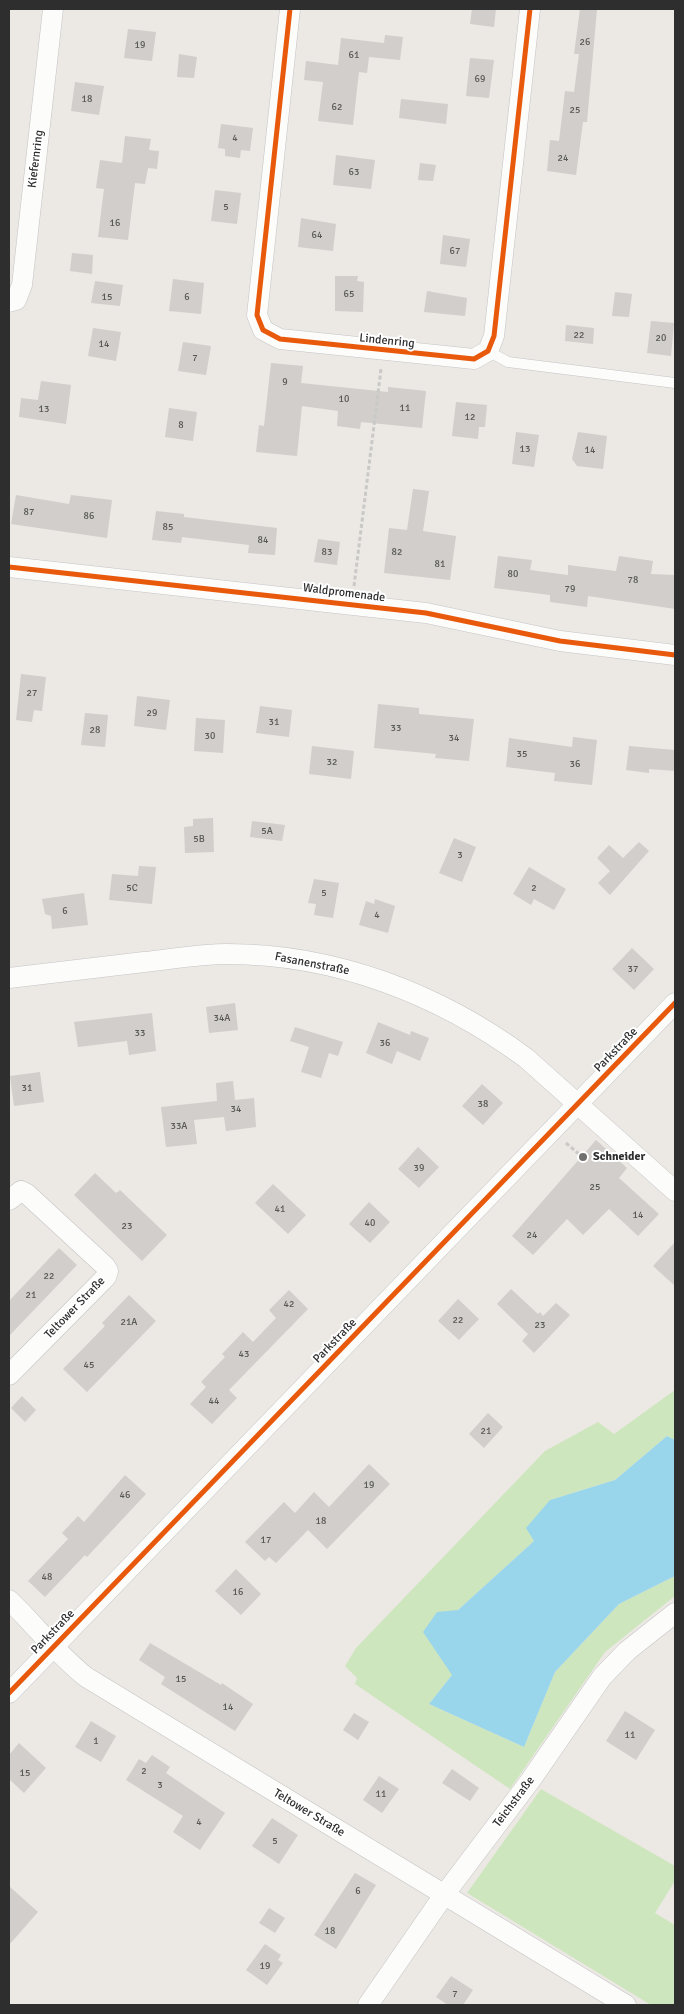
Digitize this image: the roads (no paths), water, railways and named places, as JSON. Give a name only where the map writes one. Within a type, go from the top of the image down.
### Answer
[{"type":"street","name":"Kiefernring","points":[[9,302],[16,300],[22,285],[53,9]]},
{"type":"street","name":"Lindenring","points":[[290,9],[257,315],[263,330],[280,339],[474,359],[488,351]]},
{"type":"street","points":[[488,351],[494,336],[530,9]]},
{"type":"street","name":"Waldpromenade","points":[[9,567],[352,604],[444,616],[573,643],[675,655]]},
{"type":"street","name":"Fasanenstraße","points":[[9,978],[226,954],[266,955],[338,968],[398,986],[456,1013],[526,1058],[675,1191]]},
{"type":"street","name":"Parkstraße","points":[[9,1693],[675,1003]]},
{"type":"street","name":"Teltower Straße","points":[[9,1200],[21,1191],[27,1194],[105,1266],[108,1271],[106,1277],[9,1375]]},
{"type":"street","name":"Teltower Straße","points":[[9,1600],[39,1629],[53,1647],[86,1677],[626,2005]]},
{"type":"street","name":"Teichstraße","points":[[368,2005],[444,1895],[530,1781],[602,1677],[627,1651],[675,1613]]},
{"type":"lane","points":[[488,351],[508,362],[675,383]]},
{"type":"water","points":[[667,1436],[675,1440],[675,1576],[619,1604],[555,1672],[524,1747],[429,1704],[452,1675],[423,1632],[437,1612],[458,1610],[534,1541],[526,1528],[550,1500],[615,1480]]},
{"type":"place","name":"Schneider","points":[[583,1157]]}]
